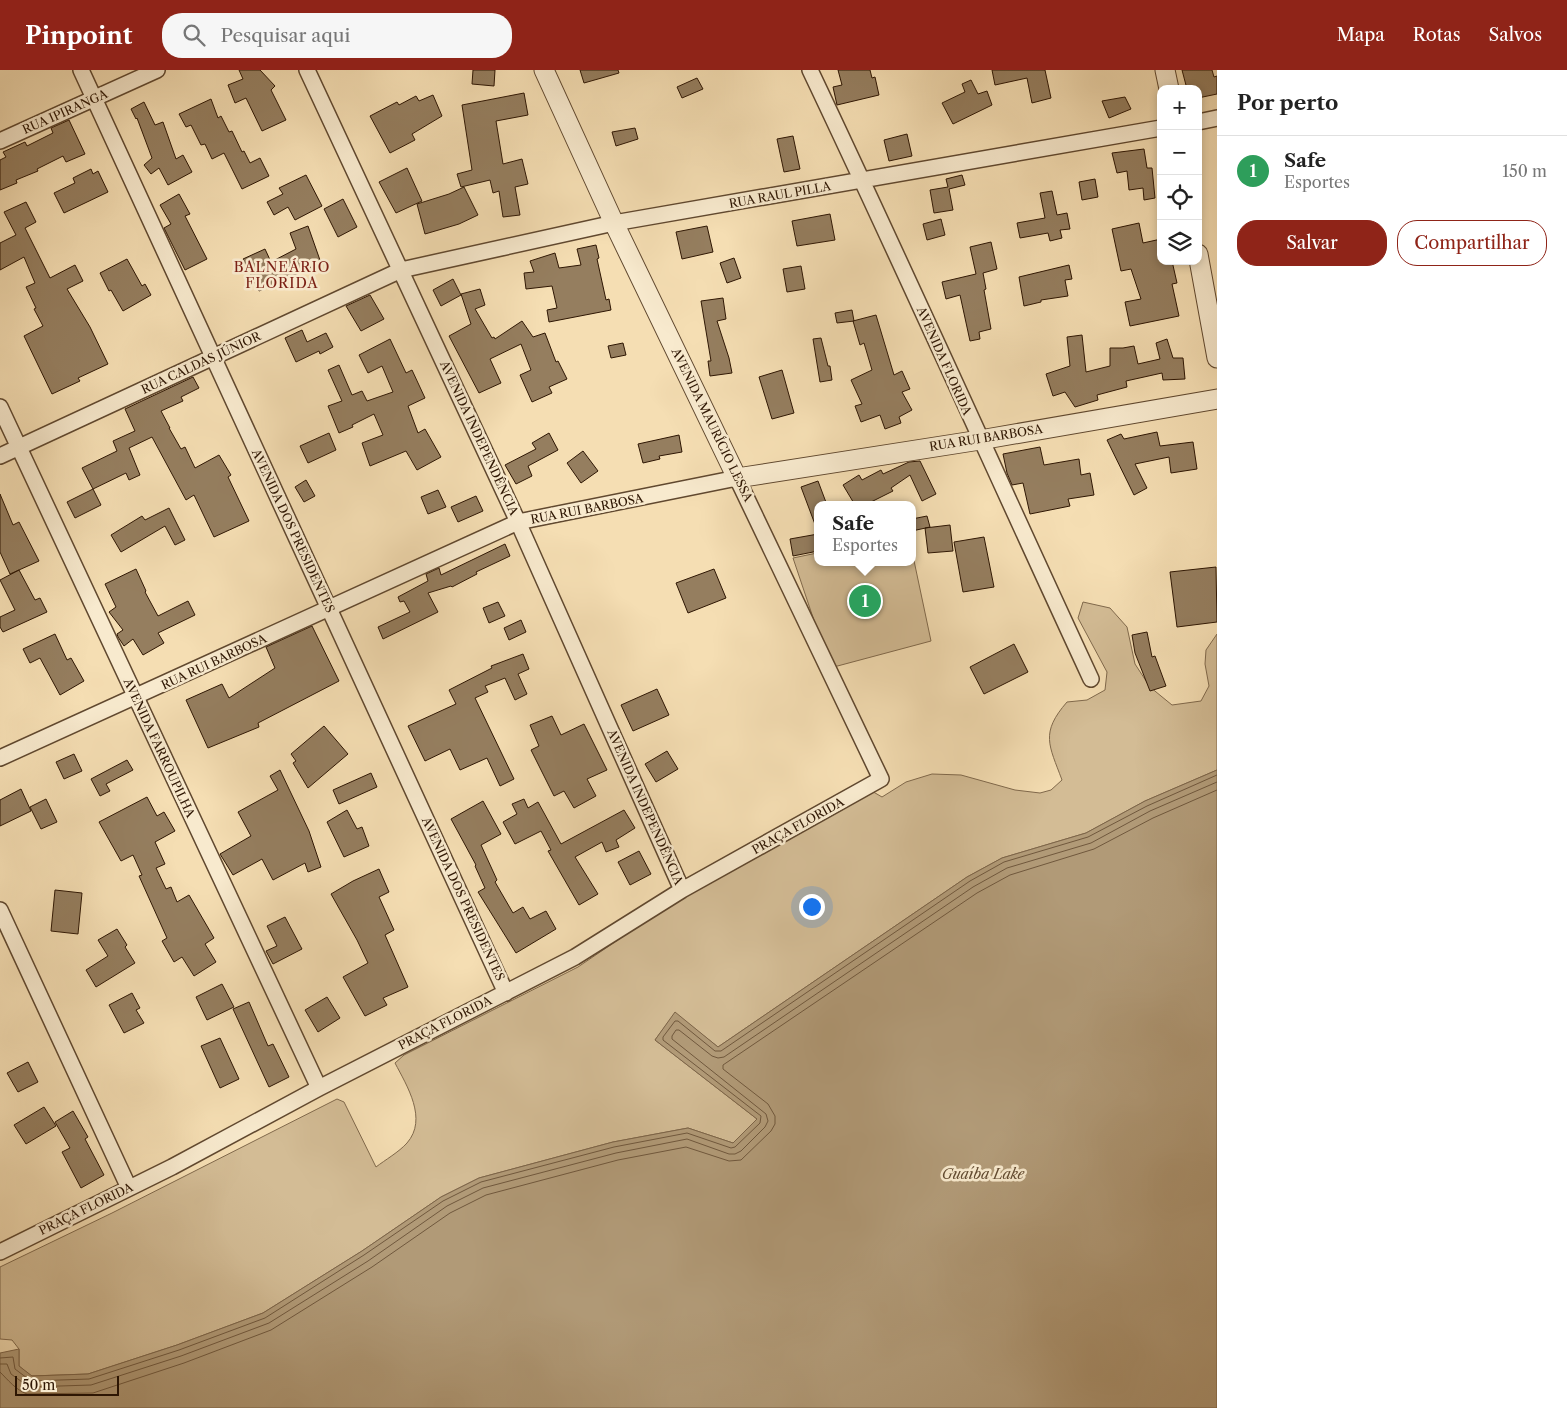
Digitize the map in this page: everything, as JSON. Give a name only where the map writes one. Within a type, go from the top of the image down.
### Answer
[{"type":"street","name":"AVENIDA DOS PRESIDENTES","points":[[81,70],[506,993]]},
{"type":"street","name":"RUA IPIRANGA","points":[[0,141],[157,70]]},
{"type":"street","name":"AVENIDA INDEPENDÊNCIA","points":[[307,70],[518,522],[682,890]]},
{"type":"street","name":"AVENIDA MAURÍCIO LESSA","points":[[544,70],[614,223],[882,779]]},
{"type":"street","name":"AVENIDA FLORIDA","points":[[810,70],[863,181],[1091,679]]},
{"type":"street","points":[[1165,70],[1167,85]]},
{"type":"street","points":[[1202,121],[1217,118]]},
{"type":"street","name":"RUA RAUL PILLA","points":[[401,270],[614,223],[1157,129]]},
{"type":"street","points":[[1200,265],[1217,358]]},
{"type":"street","name":"RUA CALDAS JÚNIOR","points":[[0,456],[401,270]]},
{"type":"street","name":"RUA RUI BARBOSA","points":[[0,758],[518,522],[737,478],[980,440],[1217,399]]},
{"type":"street","name":"AVENIDA FARROUPILHA","points":[[0,407],[319,1088]]},
{"type":"street","name":"PRAÇA FLORIDA","points":[[0,1252],[129,1188],[575,957],[682,890],[882,779]]},
{"type":"street","points":[[0,910],[129,1188]]},
{"type":"shaded area","points":[[814,554],[814,566],[915,566],[931,641],[830,668],[793,558]]},
{"type":"shaded area","points":[[1083,602],[1110,608],[1127,627],[1135,664],[1150,687],[1172,705],[1201,701],[1209,686],[1205,664],[1206,650],[1217,634],[1217,770],[1145,801],[1086,833],[1002,858],[967,877],[718,1047],[675,1013],[655,1040],[757,1119],[733,1143],[688,1128],[613,1142],[479,1178],[441,1197],[362,1251],[263,1313],[177,1345],[88,1374],[31,1376],[19,1366],[19,1349],[12,1340],[0,1339],[0,1267],[112,1213],[337,1099],[344,1102],[376,1167],[407,1143],[413,1134],[416,1124],[416,1113],[410,1092],[395,1063],[404,1055],[578,967],[684,895],[870,790],[882,797],[906,782],[932,774],[961,775],[1015,790],[1040,793],[1051,790],[1062,780],[1051,748],[1050,731],[1053,722],[1067,702],[1087,700],[1105,690],[1107,672],[1078,618]]},
{"type":"water","name":"Guaíba Lake","points":[[1217,770],[1217,1408],[0,1408],[0,1353],[19,1349],[19,1366],[32,1376],[88,1374],[177,1345],[263,1313],[362,1251],[441,1197],[479,1178],[613,1142],[688,1128],[733,1143],[757,1119],[655,1040],[675,1012],[718,1047],[967,877],[1002,858],[1086,833],[1145,801]]},
{"type":"building","points":[[239,70],[260,70],[275,86],[271,90],[286,120],[262,131],[246,98],[235,103],[228,85],[243,79]]},
{"type":"building","points":[[473,70],[495,70],[494,86],[472,84]]},
{"type":"building","points":[[580,70],[618,70],[619,73],[584,83]]},
{"type":"building","points":[[838,70],[870,70],[872,78],[875,77],[879,95],[837,105],[833,87],[842,85]]},
{"type":"building","points":[[992,70],[1045,70],[1051,98],[1032,103],[1027,78],[995,85]]},
{"type":"building","points":[[1182,70],[1212,70],[1214,77],[1217,76],[1217,94],[1202,97],[1202,85],[1186,85]]},
{"type":"building","points":[[697,78],[703,89],[682,98],[677,87]]},
{"type":"building","points":[[971,80],[978,94],[987,91],[992,105],[953,124],[942,103],[965,92],[962,84]]},
{"type":"building","points":[[524,93],[528,115],[496,121],[503,164],[522,159],[528,184],[515,187],[520,215],[503,217],[499,191],[493,193],[490,180],[461,187],[457,174],[472,170],[462,105]]},
{"type":"building","points":[[433,95],[442,116],[412,134],[415,140],[390,153],[370,116],[397,102],[399,105],[416,96],[419,101]]},
{"type":"building","points":[[1125,97],[1131,109],[1109,118],[1102,101]]},
{"type":"building","points":[[211,99],[218,118],[221,116],[229,132],[232,131],[242,152],[244,151],[250,163],[260,158],[269,176],[242,189],[224,153],[212,159],[205,144],[201,145],[191,125],[186,127],[179,114]]},
{"type":"building","points":[[144,102],[155,125],[163,122],[176,159],[183,155],[192,172],[168,185],[159,168],[151,174],[144,165],[152,158],[137,118],[131,109]]},
{"type":"building","points":[[69,120],[85,154],[66,162],[63,156],[37,169],[38,171],[16,180],[17,183],[0,190],[0,160],[6,157],[3,152],[25,142],[27,146],[53,133],[51,128]]},
{"type":"building","points":[[635,128],[638,139],[616,146],[612,132]]},
{"type":"building","points":[[907,134],[912,156],[889,161],[884,140]]},
{"type":"building","points":[[793,136],[800,169],[784,172],[777,139]]},
{"type":"building","points":[[1144,149],[1147,168],[1152,168],[1155,198],[1144,200],[1143,188],[1129,190],[1127,171],[1117,173],[1112,153]]},
{"type":"building","points":[[407,168],[422,201],[396,213],[379,182]]},
{"type":"building","points":[[91,169],[93,174],[98,171],[108,192],[64,213],[54,193],[75,183],[73,178]]},
{"type":"building","points":[[306,175],[322,206],[295,220],[288,207],[274,215],[267,202],[283,194],[279,188]]},
{"type":"building","points":[[962,175],[965,185],[949,189],[953,210],[934,213],[930,190],[948,187],[946,179]]},
{"type":"building","points":[[1095,179],[1098,197],[1082,200],[1079,182]]},
{"type":"building","points":[[464,187],[478,215],[459,224],[425,234],[417,204]]},
{"type":"building","points":[[1052,191],[1057,215],[1067,213],[1070,229],[1060,230],[1062,238],[1050,241],[1048,233],[1020,238],[1017,223],[1045,218],[1040,193]]},
{"type":"building","points":[[179,194],[190,214],[185,216],[207,259],[185,270],[164,228],[171,224],[160,205]]},
{"type":"building","points":[[343,199],[357,227],[338,237],[324,209]]},
{"type":"building","points":[[26,202],[36,222],[25,228],[50,278],[75,265],[83,281],[67,289],[90,327],[108,364],[78,378],[80,381],[52,394],[24,336],[43,326],[26,287],[35,283],[24,257],[0,270],[0,243],[16,235],[4,212]]},
{"type":"building","points":[[830,214],[835,240],[797,246],[792,221]]},
{"type":"building","points":[[941,219],[945,235],[927,240],[923,224]]},
{"type":"building","points":[[1139,223],[1143,243],[1157,240],[1157,265],[1173,265],[1177,283],[1172,284],[1179,316],[1130,326],[1125,302],[1141,299],[1131,269],[1121,271],[1112,229]]},
{"type":"building","points":[[308,226],[321,263],[259,291],[243,259],[265,249],[271,262],[296,249],[290,233]]},
{"type":"building","points":[[707,226],[713,252],[682,259],[676,232]]},
{"type":"building","points":[[991,242],[997,269],[983,273],[991,329],[979,332],[980,339],[970,341],[960,295],[946,299],[942,282],[976,274],[970,247]]},
{"type":"building","points":[[596,245],[599,258],[597,259],[606,300],[609,299],[611,310],[549,322],[547,310],[557,308],[552,286],[526,289],[524,273],[534,272],[530,261],[555,253],[559,268],[581,265],[577,249]]},
{"type":"building","points":[[734,258],[741,278],[727,283],[720,263]]},
{"type":"building","points":[[127,259],[142,286],[145,284],[151,295],[123,311],[111,290],[109,291],[100,273]]},
{"type":"building","points":[[1069,265],[1072,279],[1065,280],[1068,296],[1041,300],[1041,302],[1024,306],[1019,277]]},
{"type":"building","points":[[801,266],[805,289],[787,292],[783,269]]},
{"type":"building","points":[[453,279],[461,295],[441,306],[433,290]]},
{"type":"building","points":[[480,289],[485,305],[475,309],[492,338],[494,337],[495,339],[522,321],[533,337],[545,333],[556,362],[558,361],[567,379],[549,387],[552,393],[532,402],[520,375],[531,370],[521,344],[490,359],[501,383],[479,393],[449,336],[471,324],[461,294]]},
{"type":"building","points":[[370,295],[384,319],[361,331],[346,306]]},
{"type":"building","points":[[723,298],[726,319],[717,321],[732,373],[710,376],[708,361],[711,361],[701,301]]},
{"type":"building","points":[[852,310],[854,321],[837,323],[835,313]]},
{"type":"building","points":[[876,315],[894,375],[902,371],[910,389],[902,392],[912,410],[899,417],[901,423],[885,429],[880,415],[861,422],[855,406],[862,404],[851,380],[872,370],[864,343],[860,345],[853,321]]},
{"type":"building","points":[[302,330],[307,342],[326,333],[333,347],[320,354],[319,351],[296,362],[285,338]]},
{"type":"building","points":[[1082,335],[1086,372],[1110,366],[1110,348],[1134,346],[1138,364],[1160,359],[1156,343],[1167,339],[1173,358],[1183,358],[1185,379],[1163,380],[1162,373],[1126,381],[1127,387],[1097,395],[1098,400],[1075,407],[1065,392],[1053,396],[1046,374],[1070,366],[1067,337]]},
{"type":"building","points":[[821,338],[828,366],[830,366],[832,380],[820,382],[813,339]]},
{"type":"building","points":[[390,339],[406,373],[412,370],[425,398],[408,406],[418,433],[425,429],[441,457],[417,470],[406,451],[370,466],[362,443],[383,435],[374,414],[339,433],[328,406],[342,401],[328,370],[339,365],[352,395],[362,391],[367,401],[393,392],[382,366],[368,373],[359,355]]},
{"type":"building","points":[[623,343],[626,355],[611,358],[608,346]]},
{"type":"building","points":[[782,370],[794,413],[772,419],[759,377]]},
{"type":"building","points":[[193,377],[199,388],[181,397],[183,401],[161,411],[181,449],[185,447],[195,468],[219,455],[231,475],[228,477],[249,521],[214,537],[194,495],[186,500],[152,437],[129,448],[140,475],[129,480],[126,473],[93,489],[82,468],[117,451],[113,441],[135,431],[125,409]]},
{"type":"building","points":[[1157,432],[1160,446],[1193,442],[1197,469],[1171,473],[1169,457],[1135,464],[1147,488],[1134,495],[1107,440],[1121,434],[1124,439]]},
{"type":"building","points":[[329,433],[336,450],[308,463],[300,446]]},
{"type":"building","points":[[549,433],[558,450],[528,466],[532,476],[516,484],[505,465],[536,449],[532,443]]},
{"type":"building","points":[[679,435],[682,452],[659,456],[660,459],[643,463],[638,444]]},
{"type":"building","points":[[1040,447],[1044,465],[1079,459],[1081,475],[1090,473],[1094,495],[1068,499],[1070,506],[1030,514],[1023,483],[1012,485],[1003,454]]},
{"type":"building","points":[[583,451],[598,471],[581,483],[567,463]]},
{"type":"building","points":[[920,461],[936,494],[922,501],[910,475],[891,488],[893,491],[873,501],[853,501],[843,485],[859,475],[862,480],[881,470],[883,474],[909,462]]},
{"type":"building","points":[[306,480],[315,496],[304,502],[295,487]]},
{"type":"building","points":[[818,481],[826,501],[814,501],[814,522],[801,487]]},
{"type":"building","points":[[93,489],[101,505],[75,518],[67,502]]},
{"type":"building","points":[[438,490],[446,507],[428,514],[421,497]]},
{"type":"building","points":[[0,494],[13,525],[19,522],[39,561],[10,574],[0,552]]},
{"type":"building","points":[[476,496],[483,511],[458,522],[451,507]]},
{"type":"building","points":[[169,508],[185,540],[175,545],[165,526],[121,552],[111,535],[142,516],[145,520]]},
{"type":"building","points":[[927,516],[930,527],[916,530],[916,518]]},
{"type":"building","points":[[950,525],[953,551],[928,553],[925,528]]},
{"type":"building","points":[[814,535],[814,552],[793,556],[790,539]]},
{"type":"building","points":[[984,537],[994,587],[963,592],[954,542]]},
{"type":"building","points":[[505,544],[510,556],[476,572],[477,574],[452,587],[428,593],[438,612],[383,639],[378,627],[410,612],[404,601],[400,602],[398,597],[428,581],[426,574],[439,568],[441,575]]},
{"type":"building","points":[[1216,567],[1217,622],[1177,627],[1170,572]]},
{"type":"building","points":[[136,569],[145,592],[158,616],[188,601],[195,615],[158,633],[164,643],[143,655],[133,639],[124,646],[118,637],[117,634],[123,630],[109,612],[116,607],[105,584]]},
{"type":"building","points":[[714,569],[726,598],[688,613],[676,583]]},
{"type":"building","points":[[19,570],[35,600],[40,598],[47,612],[3,632],[0,627],[0,617],[15,610],[0,580]]},
{"type":"building","points":[[498,602],[505,616],[489,623],[483,608]]},
{"type":"building","points":[[521,620],[526,632],[509,640],[504,628]]},
{"type":"building","points":[[312,626],[339,681],[258,723],[259,727],[208,748],[186,700],[222,684],[229,698],[275,668],[266,647]]},
{"type":"building","points":[[1147,632],[1152,657],[1155,656],[1166,686],[1150,691],[1135,653],[1132,635]]},
{"type":"building","points":[[55,634],[67,660],[71,658],[84,681],[60,695],[40,658],[30,663],[23,649]]},
{"type":"building","points":[[1014,644],[1028,672],[984,694],[970,667]]},
{"type":"building","points":[[523,654],[529,669],[518,674],[527,694],[515,700],[505,678],[485,686],[488,692],[475,698],[514,779],[500,786],[487,758],[460,770],[450,749],[425,761],[408,726],[456,704],[449,690],[492,668],[491,666]]},
{"type":"building","points":[[657,689],[669,715],[633,731],[621,705]]},
{"type":"building","points":[[552,716],[561,735],[584,724],[607,770],[587,779],[596,796],[574,808],[564,791],[554,796],[531,750],[539,746],[530,725]]},
{"type":"building","points":[[324,726],[348,754],[308,788],[293,763],[296,761],[291,754]]},
{"type":"building","points":[[667,751],[678,769],[656,782],[645,764]]},
{"type":"building","points":[[74,754],[82,771],[64,779],[56,762]]},
{"type":"building","points":[[127,760],[133,770],[106,784],[110,791],[100,796],[91,779]]},
{"type":"building","points":[[280,770],[309,831],[321,867],[308,872],[305,863],[273,880],[262,859],[233,875],[220,854],[251,836],[238,812],[278,790],[270,776]]},
{"type":"building","points":[[371,773],[377,787],[339,804],[333,790]]},
{"type":"building","points":[[21,789],[31,811],[0,826],[0,800]]},
{"type":"building","points":[[147,797],[157,816],[164,812],[175,831],[155,842],[165,864],[156,868],[166,889],[171,887],[177,902],[189,895],[214,938],[205,944],[216,962],[194,976],[182,957],[174,962],[162,941],[167,938],[139,876],[142,875],[133,855],[121,861],[99,822]]},
{"type":"building","points":[[46,799],[57,822],[41,829],[30,807]]},
{"type":"building","points":[[524,799],[528,808],[538,802],[561,844],[624,810],[635,828],[616,840],[619,847],[606,852],[602,842],[575,857],[598,894],[579,905],[548,851],[551,850],[541,831],[515,844],[503,822],[517,814],[512,804]]},
{"type":"building","points":[[483,801],[501,834],[481,845],[497,880],[495,882],[513,913],[523,907],[530,919],[546,911],[556,929],[516,953],[478,892],[485,888],[476,865],[451,819]]},
{"type":"building","points":[[347,810],[357,829],[362,827],[369,846],[344,857],[327,822]]},
{"type":"building","points":[[639,851],[651,874],[630,885],[618,862]]},
{"type":"building","points":[[379,869],[389,892],[379,897],[394,930],[385,935],[408,987],[383,998],[387,1005],[365,1016],[343,977],[368,963],[331,894]]},
{"type":"building","points":[[55,890],[82,893],[78,934],[51,931]]},
{"type":"building","points":[[285,917],[302,949],[273,964],[266,951],[277,946],[267,926]]},
{"type":"building","points":[[117,929],[135,963],[96,987],[86,970],[108,956],[98,940]]},
{"type":"building","points":[[222,984],[234,1007],[207,1020],[196,997]]},
{"type":"building","points":[[132,993],[140,1008],[136,1010],[144,1023],[124,1033],[109,1005]]},
{"type":"building","points":[[327,997],[340,1018],[318,1032],[305,1010]]},
{"type":"building","points":[[249,1002],[268,1046],[273,1044],[289,1077],[269,1087],[233,1009]]},
{"type":"building","points":[[220,1038],[239,1079],[220,1088],[201,1046]]},
{"type":"building","points":[[28,1062],[38,1082],[18,1092],[7,1073]]},
{"type":"building","points":[[44,1107],[56,1126],[26,1144],[14,1125]]},
{"type":"building","points":[[73,1111],[88,1137],[85,1139],[104,1175],[81,1188],[62,1152],[70,1148],[55,1122]]},
{"type":"place","name":"Safe","points":[[865,601]]},
{"type":"district","name":"BALNEÁRIO FLORIDA","points":[[282,276]]}]
